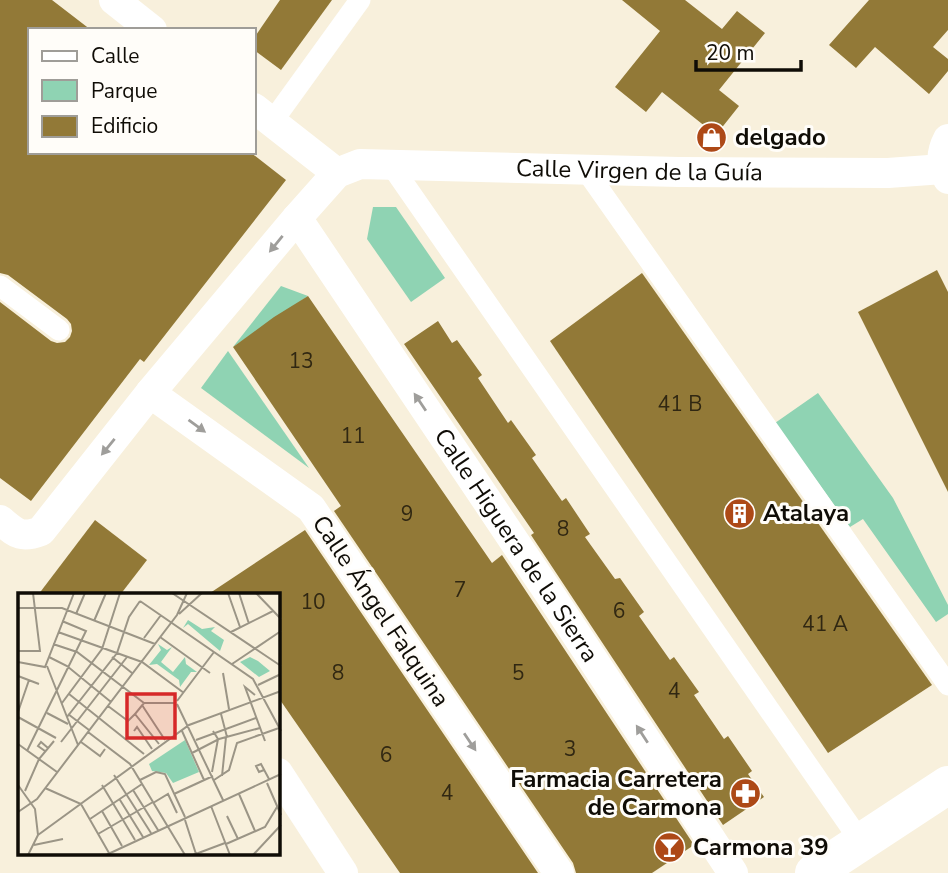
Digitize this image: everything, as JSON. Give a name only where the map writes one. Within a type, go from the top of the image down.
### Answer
[{"type":"main road","points":[[814,873],[948,785]]},
{"type":"street","points":[[114,0],[149,28]]},
{"type":"street","points":[[0,520],[20,535],[41,531],[150,393],[337,173],[263,115],[360,0]]},
{"type":"street","points":[[945,174],[942,154],[948,139]]},
{"type":"street","name":"Calle Virgen de la Guía","points":[[337,173],[360,164],[678,172],[945,174]]},
{"type":"street","points":[[390,165],[861,842]]},
{"type":"street","points":[[584,169],[948,685]]},
{"type":"street","name":"Calle Higuera de la Sierra","points":[[297,218],[733,873]]},
{"type":"street","points":[[0,286],[59,330]]},
{"type":"street","name":"Calle Ángel Falquina","points":[[150,393],[311,508],[559,873]]},
{"type":"street","points":[[280,776],[343,873]]},
{"type":"green space","points":[[373,207],[396,207],[445,278],[411,302],[367,239]]},
{"type":"green space","points":[[281,286],[308,296],[233,347]]},
{"type":"green space","points":[[228,351],[309,468],[201,388]]},
{"type":"green space","points":[[818,393],[893,498],[948,605],[948,614],[936,622],[863,519],[850,527],[775,423]]},
{"type":"building","points":[[0,0],[52,0],[88,28],[28,28],[28,154],[253,154],[286,180],[144,362],[140,359],[31,501],[0,478],[0,302],[51,341],[65,342],[72,331],[67,319],[8,275],[0,273]]},
{"type":"building","points":[[280,0],[332,0],[281,70],[256,51],[256,35]]},
{"type":"building","points":[[622,0],[685,0],[722,29],[737,11],[765,33],[719,90],[739,106],[716,135],[662,92],[646,112],[615,87],[660,31]]},
{"type":"building","points":[[869,0],[948,0],[948,30],[933,47],[948,59],[948,71],[929,94],[875,47],[856,68],[829,45]]},
{"type":"building","points":[[937,270],[948,292],[948,492],[858,312]]},
{"type":"building","name":"Atalaya","points":[[642,273],[932,685],[828,753],[550,341]]},
{"type":"building","points":[[308,296],[492,563],[502,555],[694,845],[652,873],[576,873],[573,863],[334,511],[341,506],[233,347]]},
{"type":"building","points":[[438,321],[452,343],[457,340],[482,375],[478,378],[508,423],[511,420],[536,455],[532,458],[562,501],[566,498],[590,534],[585,537],[615,579],[620,578],[644,612],[639,616],[670,660],[674,657],[699,692],[694,695],[724,739],[728,736],[752,771],[748,774],[764,797],[723,825],[531,535],[534,533],[404,344]]},
{"type":"building","points":[[95,520],[147,560],[122,593],[40,593]]},
{"type":"building","points":[[305,530],[538,873],[400,873],[280,700],[280,593],[210,593]]},
{"type":"place","name":"delgado","points":[[712,137]]},
{"type":"place","name":"Atalaya","points":[[740,513]]},
{"type":"place","name":"Farmacia Carretera de Carmona","points":[[745,793]]},
{"type":"place","name":"Carmona 39","points":[[670,847]]}]
